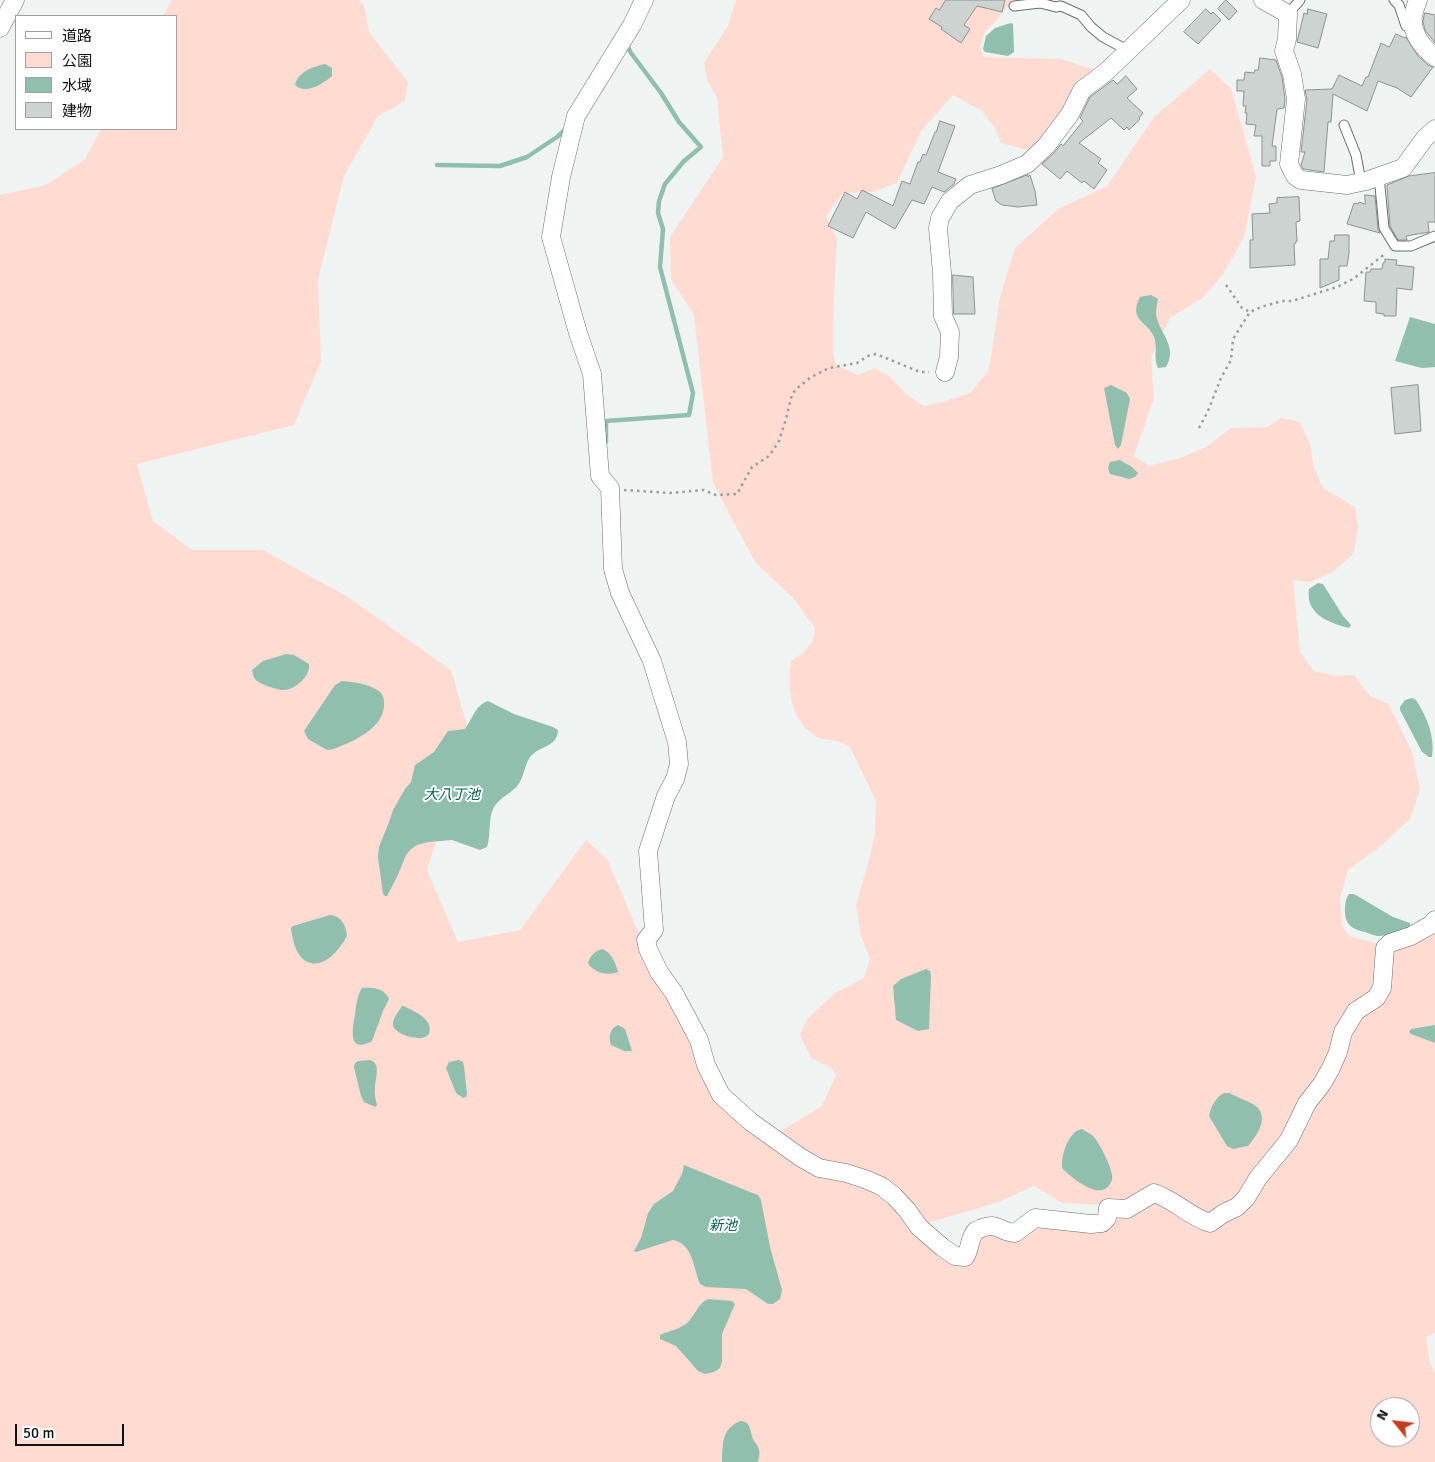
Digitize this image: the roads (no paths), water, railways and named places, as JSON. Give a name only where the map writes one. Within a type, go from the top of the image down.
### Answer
[{"type":"street","points":[[0,28],[15,0]]},
{"type":"street","points":[[644,0],[632,25],[576,116],[561,177],[551,237],[578,333],[592,374],[600,476],[610,488],[613,569],[620,592],[652,660],[677,742],[679,764],[675,780],[666,796],[648,851],[654,930],[646,940],[648,949],[659,972],[674,993],[699,1040],[706,1065],[721,1096],[751,1122],[800,1157],[819,1168],[846,1173],[881,1186],[907,1210],[919,1227],[956,1256],[965,1257],[975,1230],[986,1226],[995,1225],[1008,1232],[1015,1233],[1035,1218],[1091,1224],[1102,1223],[1107,1218],[1108,1208],[1127,1209],[1154,1193],[1200,1220],[1210,1223],[1238,1206],[1246,1198],[1258,1178],[1289,1140],[1307,1103],[1322,1084],[1331,1068],[1338,1052],[1343,1032],[1356,1011],[1376,998],[1382,988],[1385,948],[1390,943],[1411,936],[1432,924],[1435,920]]},
{"type":"street","points":[[945,372],[949,357],[950,332],[943,316],[938,228],[940,218],[950,201],[970,185],[1027,164],[1046,146],[1070,114],[1082,90],[1106,72],[1181,0]]},
{"type":"street","points":[[1263,0],[1288,14],[1287,39],[1284,52],[1292,74],[1296,99],[1289,164],[1294,176],[1301,180],[1347,185],[1361,182],[1403,168],[1435,129]]},
{"type":"street","points":[[1418,0],[1413,16],[1414,28],[1422,46],[1435,57]]},
{"type":"lane","points":[[1288,14],[1300,0]]},
{"type":"lane","points":[[1394,0],[1399,5],[1406,26],[1414,28]]},
{"type":"lane","points":[[1014,6],[1040,3],[1056,7],[1061,6],[1081,15],[1103,37],[1129,51]]},
{"type":"lane","points":[[1344,125],[1356,155],[1361,182]]},
{"type":"lane","points":[[1379,176],[1384,228],[1395,246],[1411,246],[1435,236]]},
{"type":"water","points":[[1013,24],[1014,52],[1008,56],[985,52],[983,49],[986,36],[995,28]]},
{"type":"water","points":[[325,64],[332,68],[332,76],[324,82],[309,89],[299,88],[295,85],[302,73]]},
{"type":"water","points":[[1151,295],[1158,299],[1156,317],[1170,348],[1166,367],[1158,368],[1154,337],[1137,316],[1136,311],[1140,297]]},
{"type":"water","points":[[1410,317],[1435,324],[1435,367],[1422,368],[1395,361]]},
{"type":"water","points":[[1111,385],[1127,393],[1130,399],[1121,445],[1118,449],[1115,445],[1104,388]]},
{"type":"water","points":[[1120,460],[1138,473],[1135,477],[1129,479],[1110,474],[1108,468],[1110,462]]},
{"type":"water","points":[[1318,583],[1323,584],[1343,616],[1351,625],[1349,628],[1326,620],[1315,611],[1309,598],[1309,589]]},
{"type":"water","points":[[286,654],[294,655],[309,664],[305,678],[301,682],[292,688],[283,690],[269,687],[256,680],[252,670],[263,661]]},
{"type":"water","points":[[342,681],[367,685],[376,689],[383,696],[383,711],[377,723],[359,738],[335,749],[327,750],[308,739],[304,731],[335,685]]},
{"type":"water","points":[[1412,698],[1416,700],[1427,720],[1431,734],[1432,757],[1422,752],[1400,710],[1405,700]]},
{"type":"water","name":"大八丁池","points":[[488,701],[514,714],[553,727],[558,730],[555,740],[530,757],[518,785],[495,805],[487,847],[480,850],[452,840],[417,845],[406,855],[397,877],[387,896],[385,896],[383,894],[378,857],[379,847],[393,810],[411,782],[415,765],[434,752],[448,731],[465,729],[480,705]]},
{"type":"water","points":[[1349,894],[1354,894],[1393,917],[1410,923],[1410,927],[1380,936],[1357,930],[1348,924],[1345,917]]},
{"type":"water","points":[[330,915],[338,917],[343,922],[347,936],[331,957],[313,964],[306,961],[299,954],[294,943],[291,928]]},
{"type":"water","points":[[602,949],[613,958],[618,972],[610,974],[601,973],[588,963],[593,954]]},
{"type":"water","points":[[926,969],[930,971],[931,975],[929,1029],[918,1031],[896,1020],[893,986],[901,979]]},
{"type":"water","points":[[362,988],[381,990],[389,999],[372,1041],[359,1045],[353,1038],[353,1027],[357,1001]]},
{"type":"water","points":[[402,1006],[426,1020],[429,1024],[429,1034],[422,1038],[414,1038],[394,1028],[394,1020]]},
{"type":"water","points":[[618,1025],[625,1029],[632,1051],[624,1051],[611,1045],[610,1033]]},
{"type":"water","points":[[1435,1025],[1435,1043],[1409,1032],[1411,1029]]},
{"type":"water","points":[[459,1060],[463,1062],[464,1066],[467,1094],[463,1098],[456,1093],[446,1068],[449,1062]]},
{"type":"water","points":[[358,1061],[373,1061],[377,1067],[375,1092],[377,1105],[375,1107],[364,1102],[354,1067]]},
{"type":"water","points":[[1224,1093],[1229,1093],[1252,1104],[1260,1112],[1262,1122],[1260,1128],[1248,1146],[1233,1149],[1227,1146],[1209,1116],[1214,1103]]},
{"type":"water","points":[[1082,1129],[1095,1138],[1106,1157],[1111,1171],[1112,1180],[1108,1187],[1102,1190],[1087,1187],[1062,1168],[1063,1154],[1067,1144],[1075,1132]]},
{"type":"water","name":"新池","points":[[684,1165],[758,1195],[761,1200],[770,1247],[782,1290],[780,1299],[773,1304],[768,1304],[746,1289],[706,1287],[700,1284],[691,1257],[685,1246],[680,1242],[673,1240],[636,1252],[634,1251],[641,1238],[648,1213],[654,1204],[673,1191],[682,1174]]},
{"type":"water","points":[[708,1299],[732,1301],[735,1304],[722,1334],[722,1361],[720,1368],[705,1374],[698,1371],[676,1346],[660,1339],[660,1335],[687,1323],[702,1303]]},
{"type":"water","points":[[740,1421],[744,1421],[748,1425],[757,1445],[759,1450],[758,1462],[722,1462],[723,1443],[726,1433]]},
{"type":"waterway","points":[[606,442],[606,421],[689,415],[693,393],[660,267],[663,229],[658,213],[659,201],[665,184],[684,161],[701,147],[679,122],[626,43]]},
{"type":"waterway","points":[[437,165],[500,166],[527,157],[567,128]]}]
